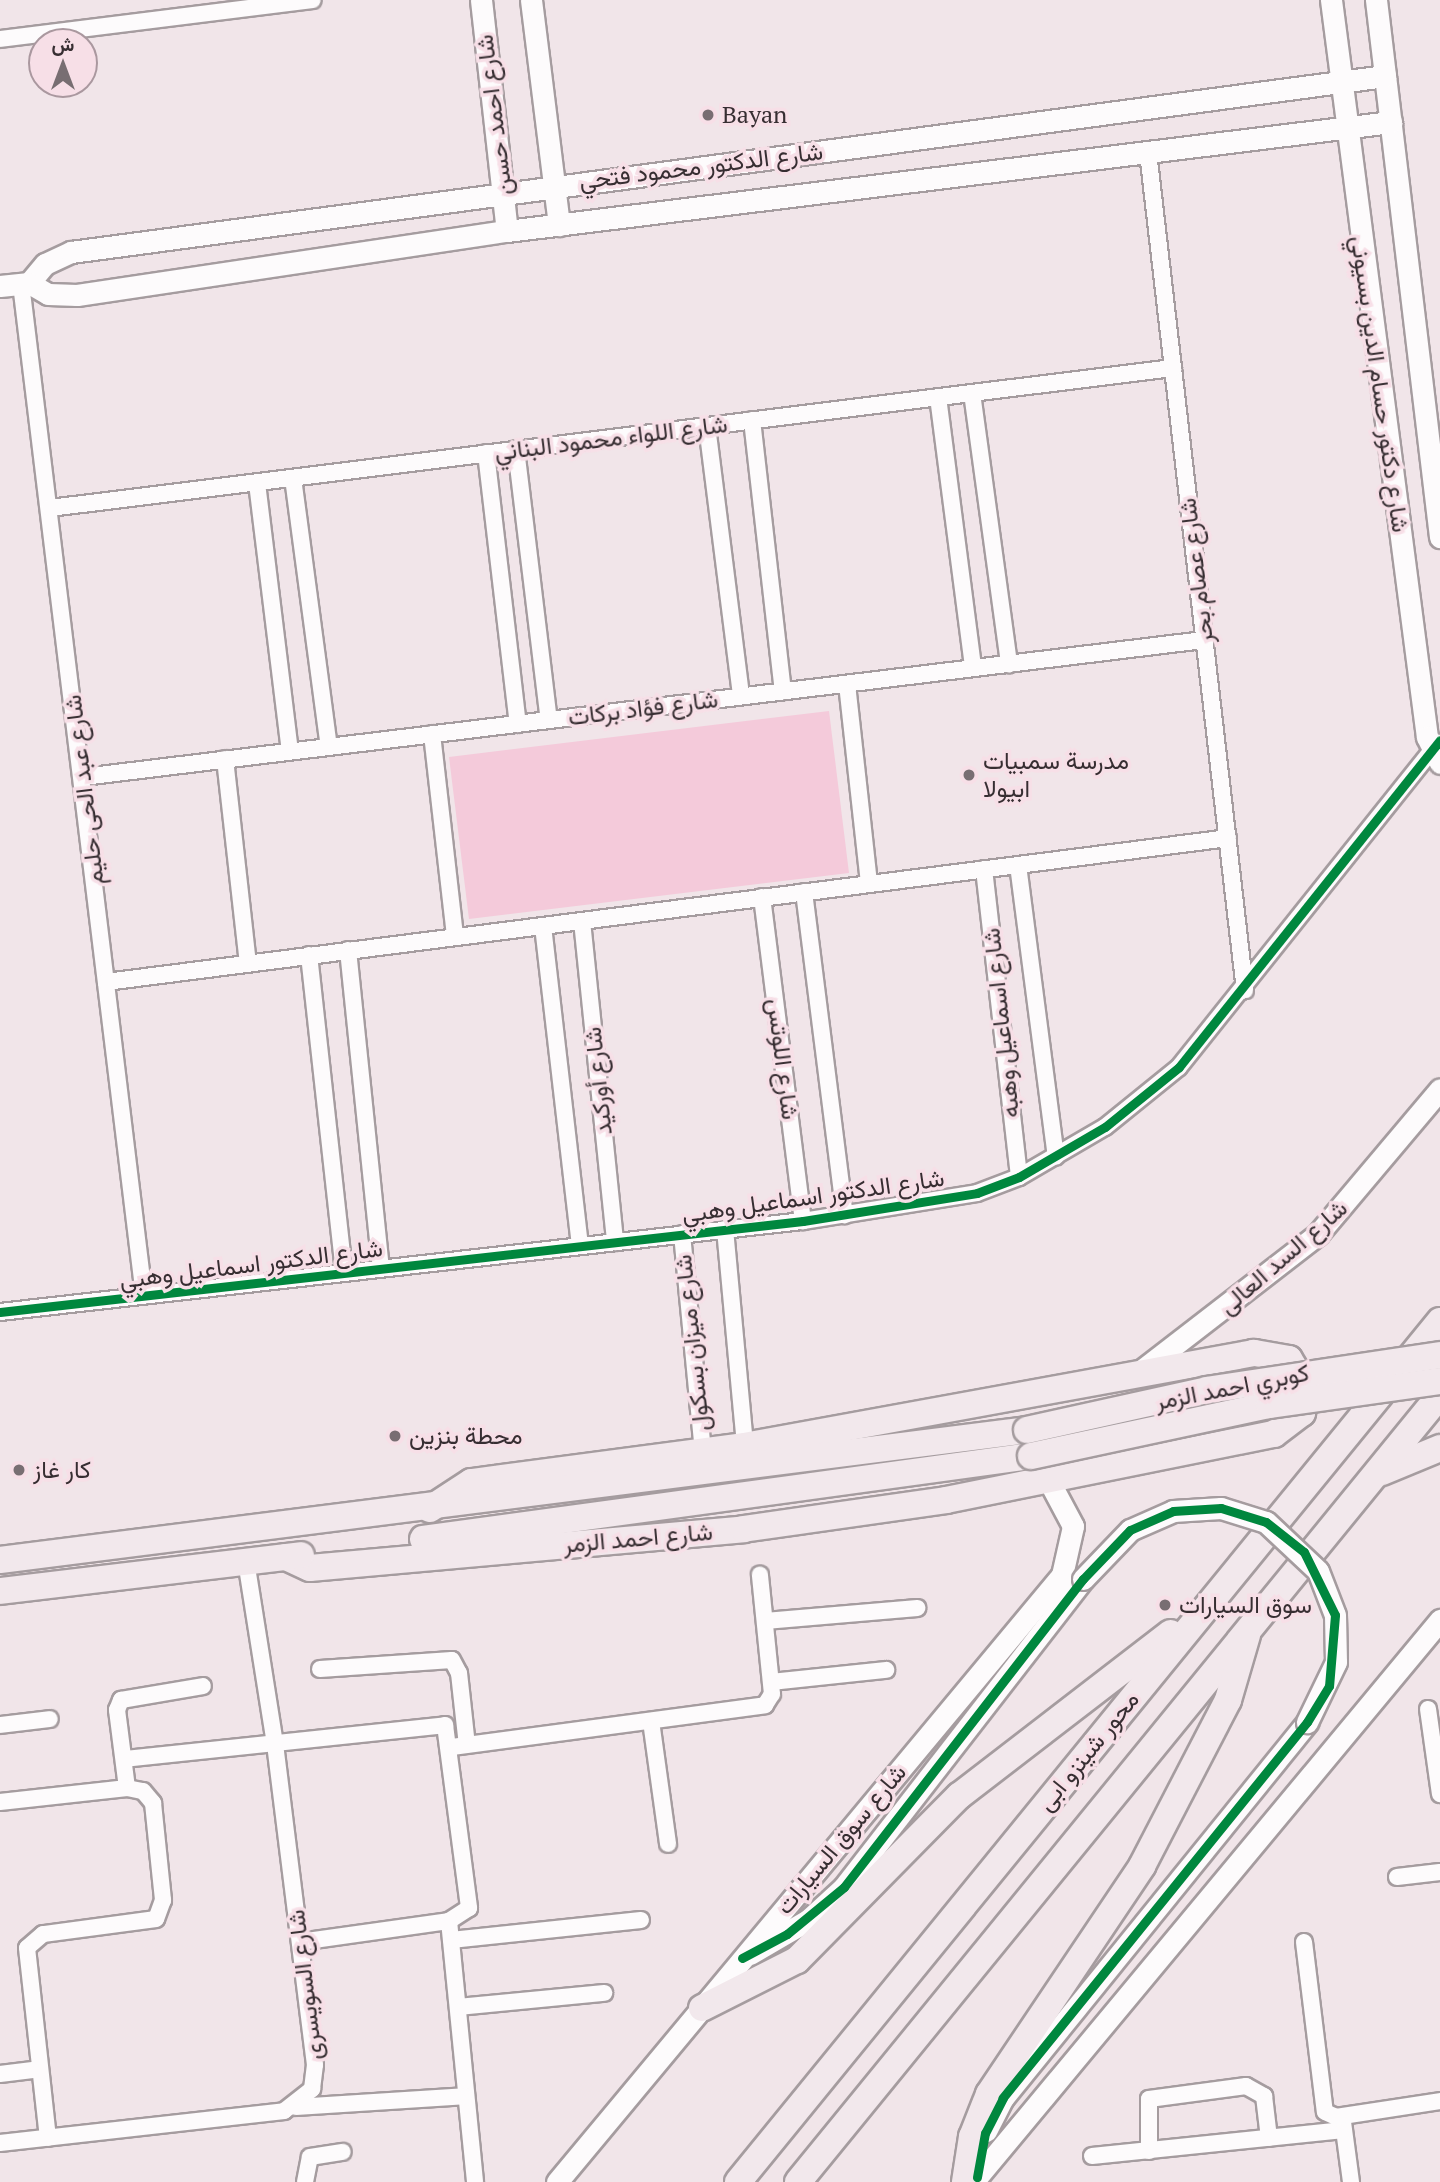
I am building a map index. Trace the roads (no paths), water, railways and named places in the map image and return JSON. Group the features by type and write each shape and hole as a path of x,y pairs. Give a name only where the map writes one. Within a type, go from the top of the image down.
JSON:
{"main road":[{"name":"محور شينزو ابى","path":"738,2182 1440,1321"},
{"name":"شارع احمد الزمر","path":"0,1591 286,1557 310,1567 743,1529 1050,1483 1274,1434 1302,1413 1307,1389 1289,1359 1254,1353 1136,1375"},
{"name":"كوبري احمد الزمر","path":"1029,1443 1207,1390 1440,1355"},
{"path":"429,1509 447,1491 471,1482 745,1446 1136,1375"},
{"name":"كوبري احمد الزمر","path":"1029,1443 1440,1381"},
{"name":"محور شينزو ابى","path":"799,2182 1440,1395"},
{"path":"0,1560 429,1509 1029,1443"},
{"path":"286,1557 1029,1443"},
{"path":"1377,1474 1440,1448"},
{"path":"702,2008 797,1961 959,1796 1206,1606"},
{"path":"972,2181 972,2137 989,2094 1142,1866 1228,1700 1248,1630"}],"street":[{"path":"0,39 259,3 313,0"},
{"name":"شارع احمد حسن","path":"481,0 507,231"},
{"name":"شارع احمد حسن","path":"531,0 559,225"},
{"name":"شارع دكتور حسام الدين بسيوني","path":"1331,0 1346,127 1437,751"},
{"name":"شارع دكتور حسام الدين بسيوني","path":"1376,0 1440,537"},
{"name":"شارع الدكتور محمود فتحي","path":"25,284 45,264 71,252 503,191 1385,76"},
{"name":"شارع الدكتور محمود فتحي","path":"0,286 25,284 48,295 77,295 507,231 1391,122"},
{"name":"شارع عصام بحر","path":"1148,152 1245,990"},
{"name":"شارع عبد الحى حليم","path":"25,284 144,1296"},
{"name":"شارع اللواء محمود البناني","path":"50,508 1172,368"},
{"path":"972,393 1009,664"},
{"path":"938,397 973,668"},
{"path":"752,420 783,691"},
{"path":"707,426 741,696"},
{"path":"516,449 549,720"},
{"path":"486,453 518,724"},
{"path":"293,478 329,747"},
{"path":"257,483 290,751"},
{"name":"شارع فؤاد بركات","path":"83,777 1204,640"},
{"path":"847,684 869,884"},
{"path":"432,734 455,937"},
{"name":"شارع الدكتور اسماعيل وهبي","path":"0,1311 803,1221 977,1193 1019,1177 1056,1157 1143,1098 1245,990 1437,751"},
{"path":"225,760 248,963"},
{"path":"106,982 1228,838"},
{"name":"شارع اسماعيل وهبه","path":"1018,865 1056,1157"},
{"name":"شارع اسماعيل وهبه","path":"984,869 1019,1177"},
{"name":"شارع اللوتس","path":"804,892 845,1215"},
{"name":"شارع اللوتس","path":"762,897 803,1221"},
{"name":"شارع أوركيد","path":"582,921 615,1242"},
{"name":"شارع أوركيد","path":"543,926 580,1246"},
{"path":"348,950 381,1268"},
{"path":"309,956 344,1272"},
{"name":"شارع السد العالى","path":"1136,1375 1318,1234 1440,1089"},
{"name":"شارع ميزان بسكول","path":"725,1228 745,1446"},
{"name":"شارع ميزان بسكول","path":"682,1234 703,1452"},
{"name":"شارع سوق السيارات","path":"557,2182 1062,1575 1073,1526 1050,1483"},
{"path":"742,1958 787,1934 844,1887 1083,1579 1130,1530 1173,1511 1221,1508 1276,1529 1318,1571 1335,1615 1336,1662 1307,1722 1003,2098 985,2133 972,2181"},
{"name":"شارع السويسرى","path":"246,1561 275,1744 316,2077 296,2107"},
{"path":"460,1746 765,1705 771,1682 760,1575"},
{"path":"765,1620 917,1608"},
{"path":"972,2181 1440,1620"},
{"path":"300,1942 449,1922 464,1914 470,1900 460,1746 459,1673 452,1660 320,1669"},
{"path":"771,1682 886,1670"},
{"path":"127,1788 117,1710 125,1696 203,1686"},
{"path":"1428,1709 1440,1794"},
{"path":"0,1725 50,1719"},
{"path":"650,1721 668,1844"},
{"path":"124,1759 275,1744 435,1722 448,1728 460,1746"},
{"path":"0,1802 127,1788 142,1791 153,1803 162,1907 150,1922 43,1934 30,1941 39,2069 48,2138"},
{"path":"1397,1877 1440,1872"},
{"path":"451,1940 641,1920"},
{"path":"449,1922 464,2096 475,2182"},
{"path":"1304,1942 1321,2107 1344,2124 1351,2182"},
{"path":"458,2007 604,1993"},
{"path":"0,2074 39,2069"},
{"path":"1149,2151 1149,2099 1247,2087 1264,2096 1269,2138"},
{"path":"0,2143 296,2107 464,2096"},
{"path":"1092,2157 1269,2138 1344,2124 1440,2101"},
{"path":"305,2182 310,2157 343,2152"}],"place":[{"name":"Bayan","path":"708,115"},
{"name":"مدرسة سمبيات ابيولا","path":"969,775"},
{"name":"محطة بنزين","path":"395,1436"},
{"name":"كار غاز","path":"19,1470"},
{"name":"سوق السيارات","path":"1165,1605"}]}
